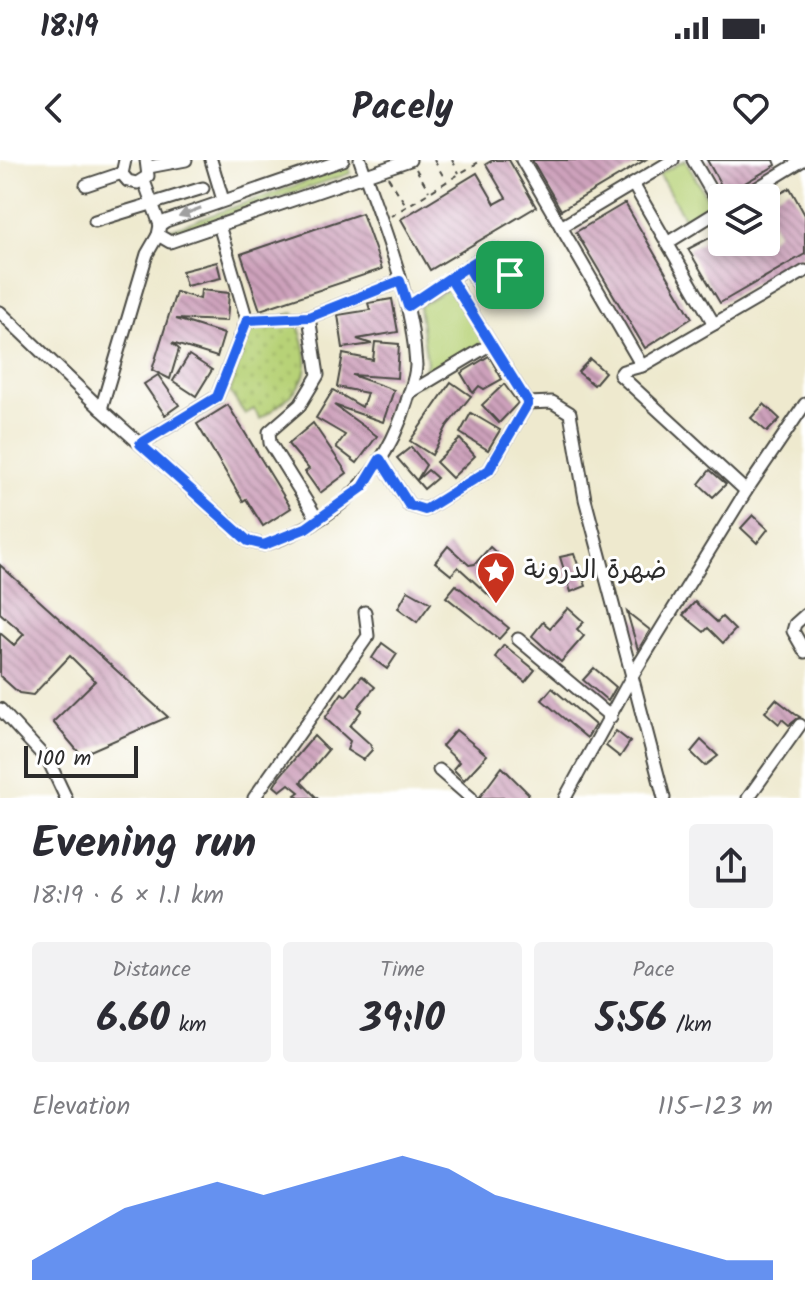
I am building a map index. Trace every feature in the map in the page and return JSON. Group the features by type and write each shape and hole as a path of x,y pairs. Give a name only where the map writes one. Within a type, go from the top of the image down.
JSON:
{"street":[{"path":"122,173 125,160"},
{"path":"186,160 148,163 144,181 159,230 170,242 365,175 412,163"},
{"path":"211,160 223,200"},
{"path":"101,409 147,254 159,230 223,200 343,160"},
{"path":"0,312 101,409 248,541 264,545 318,520 363,487 399,426 416,370 408,306 360,160"},
{"path":"522,160 642,366"},
{"path":"561,227 673,160"},
{"path":"693,160 708,186"},
{"path":"764,184 803,160"},
{"path":"122,173 133,183 144,181"},
{"path":"86,185 122,173"},
{"path":"633,184 714,324"},
{"path":"95,221 203,188"},
{"path":"667,243 708,218"},
{"path":"140,444 217,397 247,320 219,225"},
{"path":"408,306 468,266"},
{"path":"746,491 620,375 623,371 642,366 805,271"},
{"path":"450,278 528,403"},
{"path":"247,320 309,317 400,281"},
{"path":"309,317 318,375 300,405 268,436 318,520"},
{"path":"409,393 491,344"},
{"path":"528,403 552,402 570,413 585,499 664,798"},
{"path":"380,459 409,505 425,510 489,470 528,403"},
{"path":"565,798 632,676 746,491 805,404"},
{"path":"258,796 368,636 365,612"},
{"path":"805,615 795,624 793,631 805,652"},
{"path":"518,639 611,717"},
{"path":"0,709 49,762 66,798"},
{"path":"748,798 800,725"},
{"path":"439,770 471,798"}],"path":[{"path":"434,160 446,182"},
{"path":"452,160 459,174"},
{"path":"381,222 479,161"},
{"path":"412,163 430,192"},
{"path":"388,176 407,206"}],"green space":[{"path":"685,160 708,199 708,211 687,223 659,174"},
{"path":"348,167 351,173 171,234 166,231"},
{"path":"455,285 487,339 421,384 427,363 419,306"},
{"path":"294,313 305,349 304,375 290,396 260,419 254,409 245,414 230,392 251,324"}],"building":[{"path":"493,160 509,160 536,207 430,270 401,219 477,173 495,204 506,198 486,164"},
{"path":"532,160 645,160 561,210"},
{"path":"707,160 774,160 776,165 743,184 720,184"},
{"path":"790,188 805,215 805,254 720,303 688,249 708,239 708,256 780,256 780,193"},
{"path":"625,203 692,318 645,348 576,232"},
{"path":"362,213 382,269 260,310 241,254"},
{"path":"217,262 221,278 186,286 182,271"},
{"path":"201,290 229,293 227,321 176,319 224,334 217,357 172,343 179,349 170,379 152,370 176,292 200,299"},
{"path":"392,299 398,332 357,339 372,344 343,348 338,315 370,310 368,303"},
{"path":"375,342 399,344 397,378 352,375 394,390 383,422 334,405 377,436 357,463 336,447 345,435 316,418 333,390 362,407 367,393 337,387 343,354 373,360"},
{"path":"189,355 212,370 196,396 173,381"},
{"path":"489,356 502,379 484,389 479,386 473,393 461,373"},
{"path":"590,359 605,372 594,385 578,372"},
{"path":"158,375 179,405 165,415 144,384"},
{"path":"451,382 471,396 447,426 432,455 410,441"},
{"path":"504,384 518,403 499,423 482,405"},
{"path":"764,404 780,419 767,432 751,418"},
{"path":"228,405 291,508 263,526 246,499 243,501 197,424"},
{"path":"471,413 500,430 488,450 460,433"},
{"path":"313,423 347,473 320,493 305,472 309,469 288,444"},
{"path":"460,439 475,456 452,478 436,462"},
{"path":"411,447 426,465 417,480 428,470 437,478 424,489 397,458"},
{"path":"710,470 726,484 713,497 699,484"},
{"path":"753,515 768,529 757,543 741,528"},
{"path":"448,546 469,565 475,564 490,547 501,557 487,574 502,588 493,599 458,567 451,575 435,562"},
{"path":"574,554 586,586 571,592 560,557"},
{"path":"0,565 168,717 81,755 53,722 95,681 70,656 33,695 19,693 0,676 0,633 14,645 24,634 0,613"},
{"path":"456,585 509,628 499,639 446,597"},
{"path":"408,590 431,603 417,622 398,608"},
{"path":"695,602 717,622 722,617 735,630 723,643 708,628 704,632 683,615"},
{"path":"568,608 584,622 577,629 584,636 561,662 532,636 543,622 550,628"},
{"path":"627,612 650,630 638,650"},
{"path":"382,643 397,654 387,669 372,658"},
{"path":"504,645 535,670 525,682 495,657"},
{"path":"594,668 616,687 608,701 583,680"},
{"path":"362,676 375,687 358,707 362,710 350,726 370,744 372,750 363,760 347,750 350,741 325,718 342,693 346,696"},
{"path":"552,688 595,725 587,738 542,700"},
{"path":"776,699 800,717 789,725 782,719 779,724 765,712"},
{"path":"456,730 487,755 464,780 453,769 459,762 442,746"},
{"path":"616,731 630,742 620,757 606,746"},
{"path":"314,736 328,750 301,782 317,798 299,798 295,795 299,792 289,784 280,791 274,786 280,776"},
{"path":"701,740 718,756 705,766 691,752"},
{"path":"502,767 529,794 526,798 479,798"}],"place":[{"name":"ضهرة الدرونة","path":"496,605"}],"route":[{"path":"510,275 482,291 468,266 450,278 528,403 489,470 425,510 414,510 409,505 380,459 363,487 306,528 275,542 257,545 248,541 140,444 217,397 247,320 309,317 400,281 408,306 450,278 468,266 495,249 510,275"}]}
